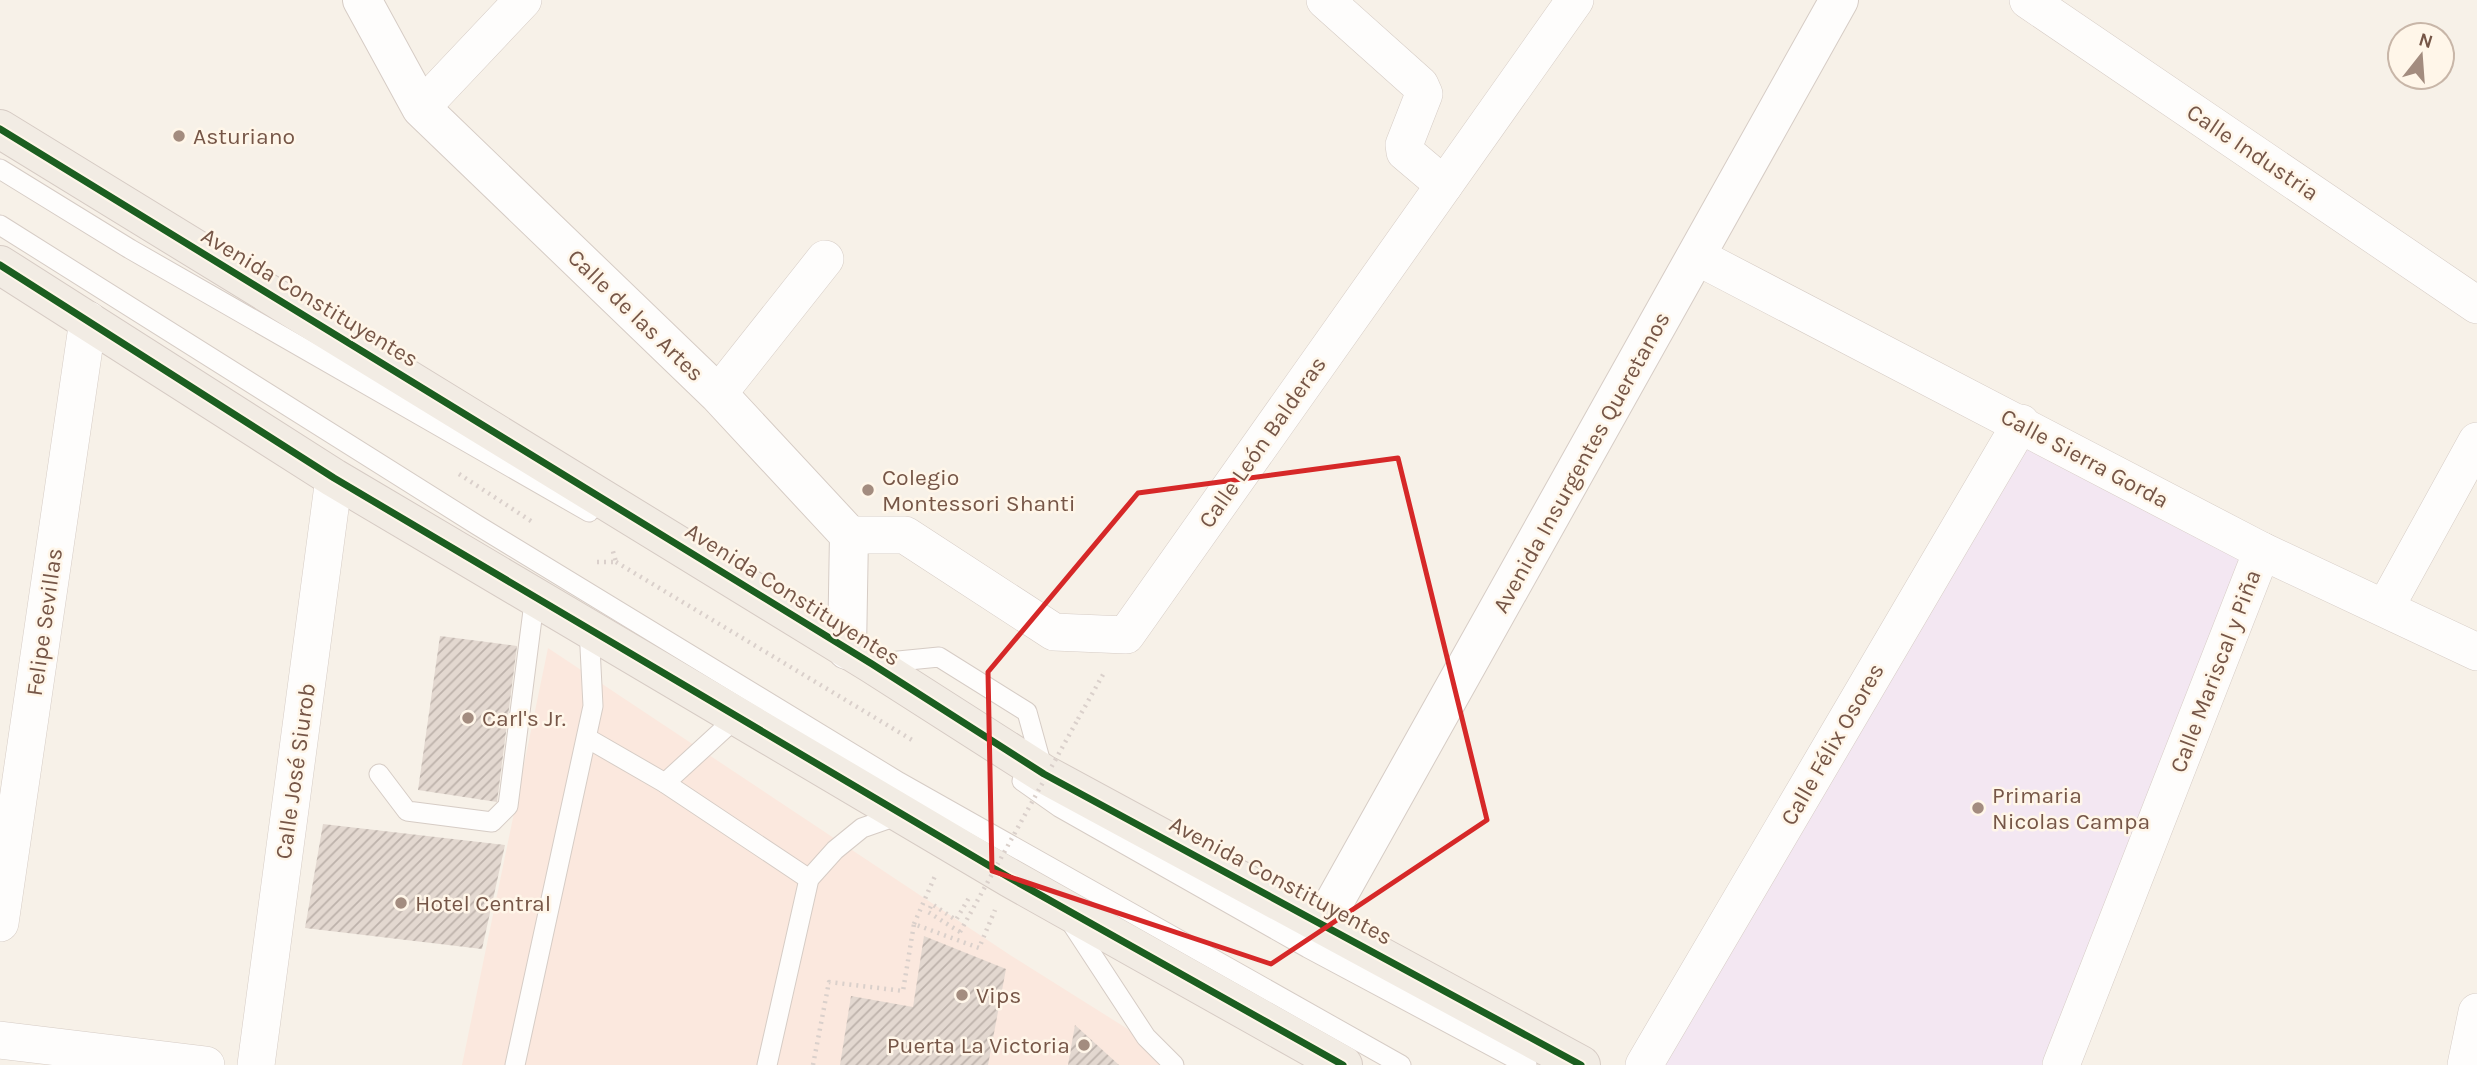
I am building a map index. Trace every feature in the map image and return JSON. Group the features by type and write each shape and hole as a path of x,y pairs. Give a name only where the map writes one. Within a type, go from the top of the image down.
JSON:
{"main road":[{"name":"Avenida Constituyentes","path":"0,130 860,657 1044,774 1315,936 1581,1065"},
{"path":"0,265 334,478 1010,878 1343,1065"}],"street":[{"name":"Calle de las Artes","path":"362,0 421,108 718,394 849,535"},
{"path":"421,108 523,0"},
{"path":"1325,0 1420,85 1424,94 1404,145 1405,152 1444,185"},
{"name":"Calle León Balderas","path":"849,535 905,535 1054,632 1126,635 1575,0"},
{"name":"Avenida Insurgentes Queretanos","path":"1315,936 1839,0"},
{"name":"Calle Industria","path":"2028,0 2477,305"},
{"name":"Calle Sierra Gorda","path":"1696,256 2021,423 2262,551 2477,652"},
{"path":"718,394 825,259"},
{"name":"Felipe Sevillas","path":"0,923 88,320"},
{"name":"Calle Félix Osores","path":"1644,1065 2021,423"},
{"path":"2385,608 2477,440"},
{"name":"Calle José Siurob","path":"256,1065 334,478"},
{"path":"849,535 860,657"},
{"name":"Calle Mariscal y Piña","path":"2061,1065 2262,551"},
{"path":"2466,1065 2477,1012"},
{"path":"0,1040 206,1065"}],"lane":[{"path":"0,169 130,249 866,673 1059,807 1315,936 1527,1065"},
{"path":"0,225 488,532 899,782 1401,1065"},
{"path":"379,774 407,811 492,822 508,806 535,595"},
{"path":"514,1065 593,706 589,628"},
{"path":"665,783 737,717"},
{"path":"587,738 665,783 809,878"},
{"path":"766,1065 809,878 835,850 862,828 903,814"},
{"path":"1060,905 1146,1037 1174,1065"}],"path":[{"path":"616,562 912,740"},
{"path":"956,920 932,904 928,912 960,932 1108,667"},
{"path":"813,1065 829,982 903,991 915,923 929,888 954,844"},
{"path":"915,923 979,948 1010,878"}],"highlighted area":[{"path":"1398,458 1487,820 1271,964 992,871 988,672 1138,493"}],"shaded area":[{"name":"Primaria Nicolas Campa","path":"2021,423 2262,551 2061,1065 1644,1065"},
{"path":"548,648 1010,955 1185,1065 462,1065"}],"building":[{"name":"Carl's Jr.","path":"440,636 517,646 497,802 418,790"},
{"name":"Hotel Central","path":"323,824 505,845 482,949 305,928"},
{"path":"924,936 1006,969 988,1065 840,1065 851,996 913,1007"},
{"name":"Puerta La Victoria","path":"1075,1025 1119,1065 1068,1065"}],"cycle path":[{"path":"0,129 872,664 1044,774 1581,1065"},
{"path":"0,265 334,478 1010,878 1343,1065"}],"place":[{"name":"Asturiano","path":"179,136"},
{"name":"Colegio Montessori Shanti","path":"868,490"},
{"name":"Carl's Jr.","path":"468,718"},
{"name":"Primaria Nicolas Campa","path":"1978,808"},
{"name":"Hotel Central","path":"401,903"},
{"name":"Vips","path":"962,995"},
{"name":"Puerta La Victoria","path":"1084,1045"}]}
